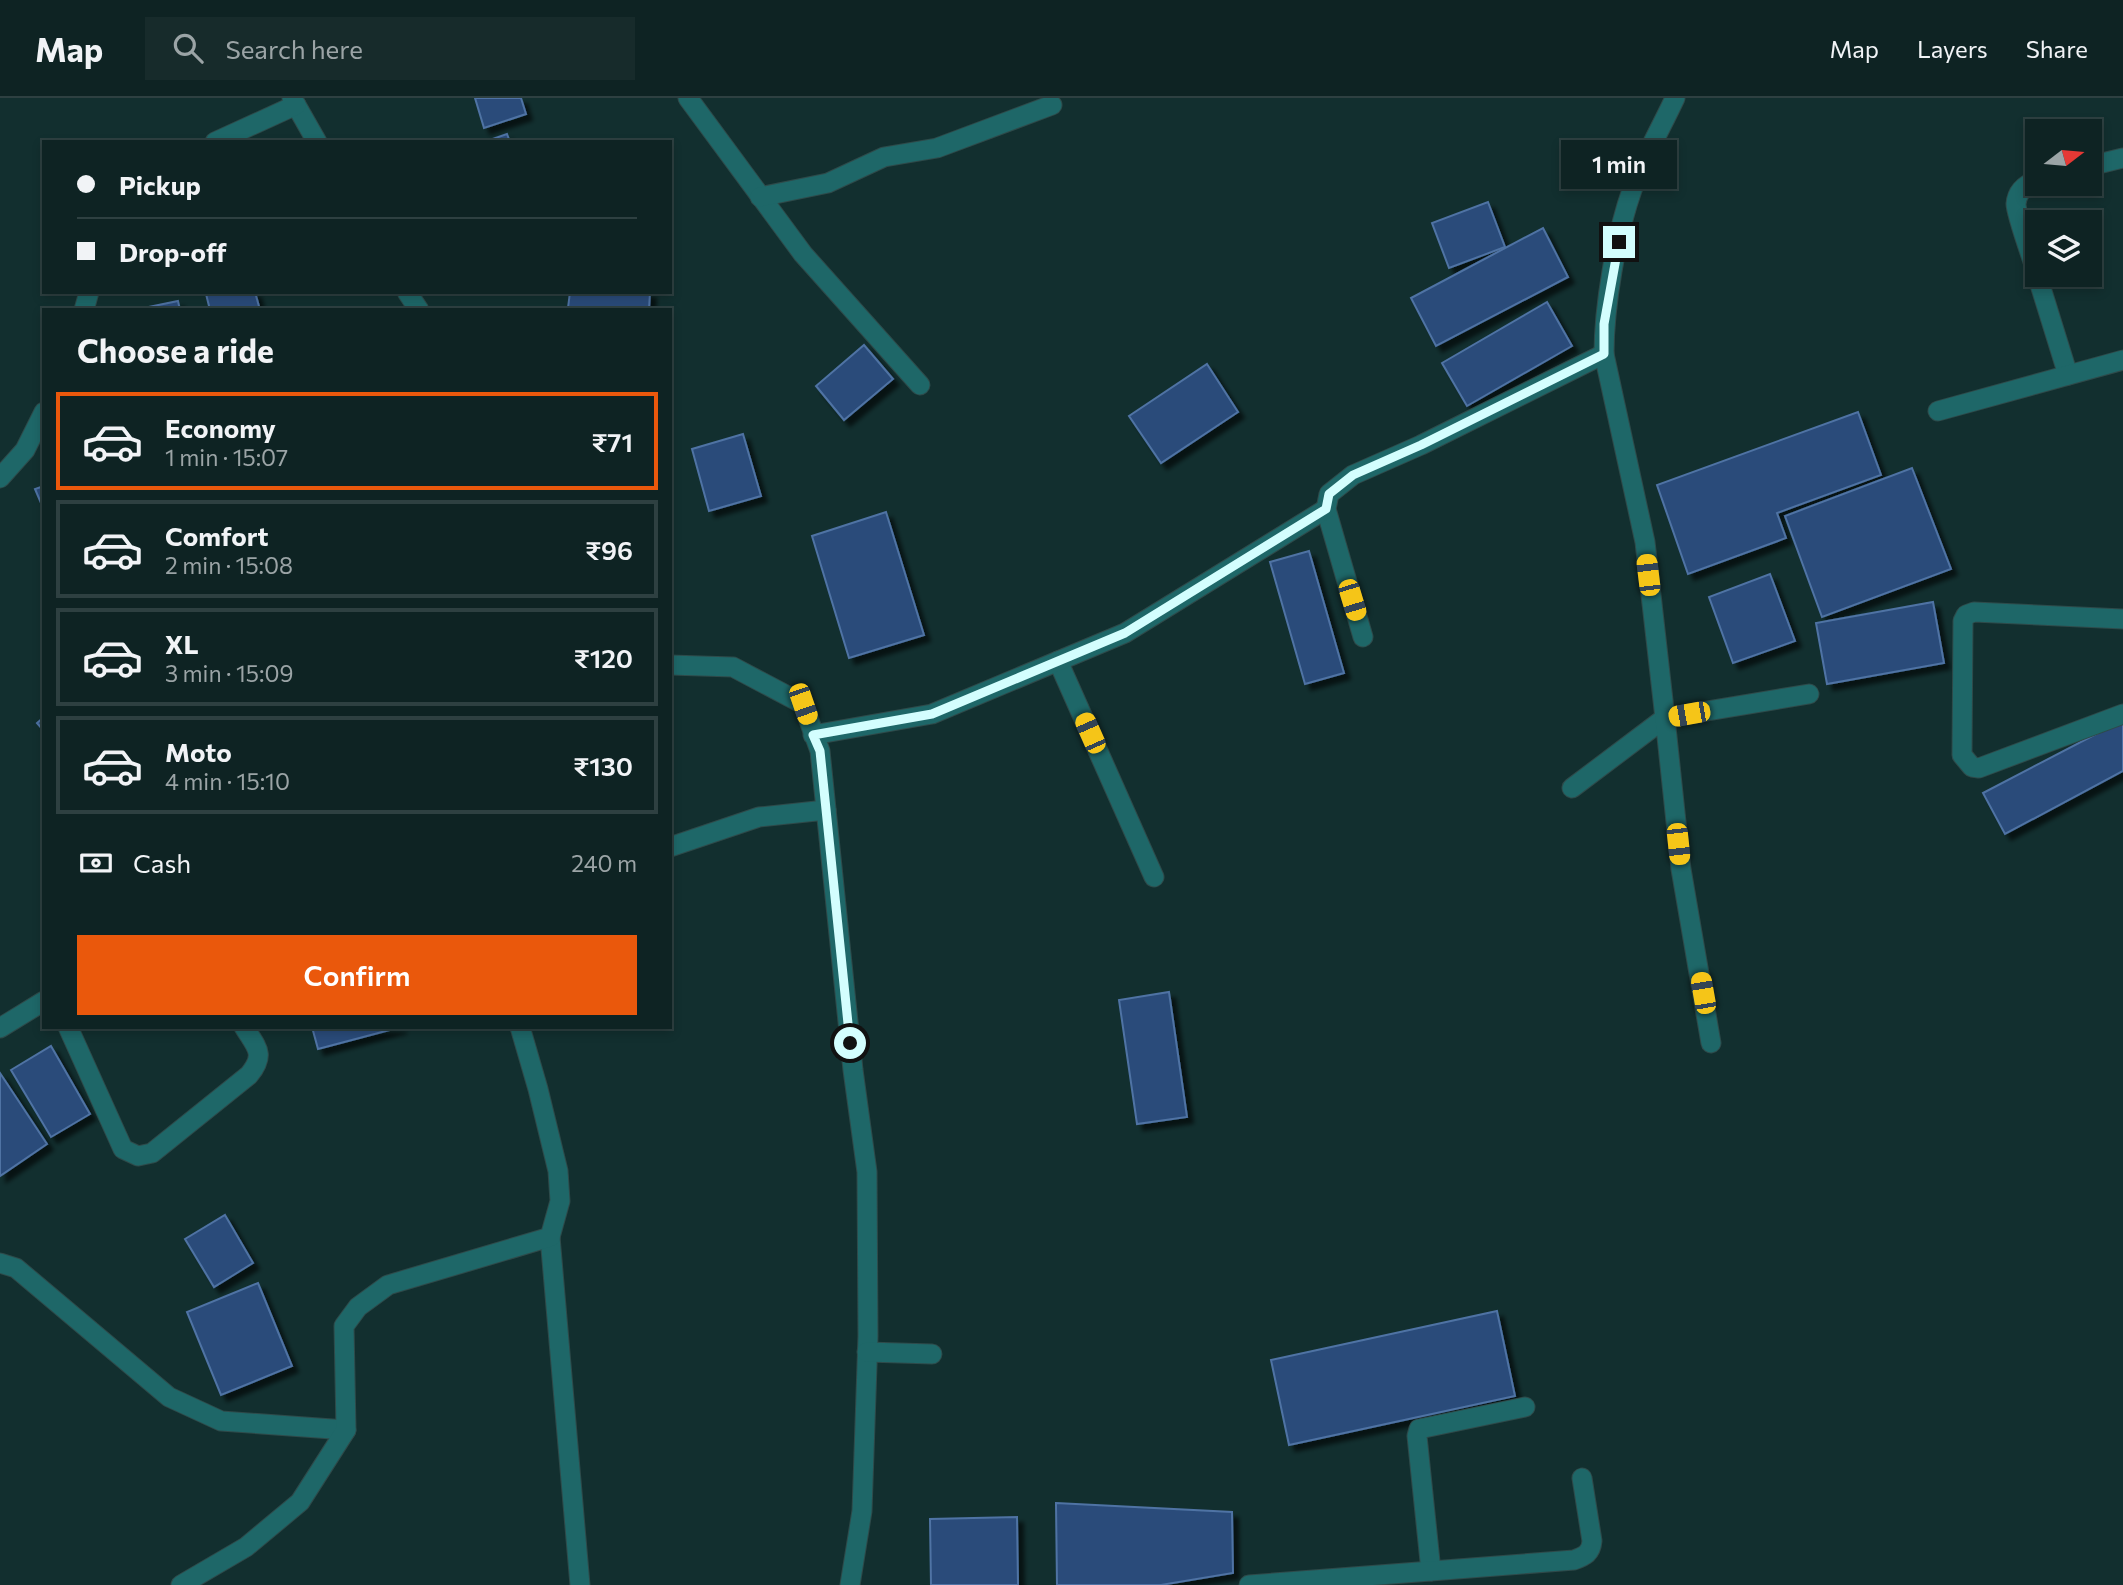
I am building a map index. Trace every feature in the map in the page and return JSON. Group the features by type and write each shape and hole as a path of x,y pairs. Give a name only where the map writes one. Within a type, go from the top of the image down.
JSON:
{"street":[{"path":"688,98 803,254 920,385"},
{"path":"1675,98 1632,191 1619,242 1604,324 1604,354 1645,542 1681,869 1711,1043"},
{"path":"219,140 294,101 316,140"},
{"path":"760,197 828,183 884,158 937,148 1052,105"},
{"path":"2102,163 2123,158"},
{"path":"2025,186 2019,194 2016,205 2025,235"},
{"path":"2041,287 2068,376"},
{"path":"1363,637 1326,509 1329,494 1353,475 1421,445 1604,354"},
{"path":"1938,411 2123,360"},
{"path":"0,478 25,450 42,416"},
{"path":"813,735 932,714 1125,633 1326,509"},
{"path":"2123,619 1974,612 1966,615 1963,621 1962,755 1972,767 1979,768 2123,714"},
{"path":"1058,661 1154,877"},
{"path":"672,665 733,667 803,704 820,751 853,1070 867,1172 867,1352 862,1511 850,1585"},
{"path":"1572,788 1665,718 1809,694"},
{"path":"672,846 759,817 826,810"},
{"path":"0,1028 42,1002"},
{"path":"69,1029 122,1149 138,1156 152,1153 249,1075 259,1063 259,1049 245,1029"},
{"path":"521,1029 558,1171 560,1201 550,1237 580,1585"},
{"path":"181,1585 246,1546 300,1502 346,1430 344,1326 358,1307 388,1285 550,1237"},
{"path":"0,1263 16,1268 169,1396 221,1421 346,1430"},
{"path":"867,1352 932,1354"},
{"path":"1431,1571 1419,1429 1525,1407"},
{"path":"1249,1585 1565,1561 1584,1557 1591,1549 1592,1541 1582,1478"}],"building":[{"path":"475,98 521,98 526,114 484,128"},
{"path":"507,134 509,140 490,140"},
{"path":"1488,202 1505,247 1449,268 1432,223"},
{"path":"1543,228 1568,277 1436,346 1411,298"},
{"path":"206,294 256,294 259,308 210,308"},
{"path":"570,294 650,294 649,308 568,308"},
{"path":"178,301 180,308 144,308"},
{"path":"1547,302 1572,346 1467,406 1442,363"},
{"path":"864,345 893,379 844,420 816,386"},
{"path":"1207,364 1238,412 1161,463 1129,416"},
{"path":"1858,412 1881,475 1777,513 1786,538 1688,574 1657,485"},
{"path":"743,434 761,496 709,511 692,449"},
{"path":"1912,468 1951,569 1822,617 1785,516"},
{"path":"42,487 42,505 35,489"},
{"path":"886,512 924,635 849,658 812,536"},
{"path":"1309,551 1344,673 1305,684 1270,562"},
{"path":"1770,574 1795,641 1733,663 1709,597"},
{"path":"1933,602 1944,663 1827,684 1816,623"},
{"path":"2123,720 2123,771 2005,834 1983,793"},
{"path":"1169,992 1187,1117 1137,1124 1119,1000"},
{"path":"313,1029 393,1029 318,1049"},
{"path":"51,1046 90,1114 51,1137 11,1070"},
{"path":"0,1073 47,1144 0,1176"},
{"path":"225,1215 253,1263 214,1287 185,1239"},
{"path":"258,1283 292,1366 221,1395 187,1312"},
{"path":"1497,1311 1515,1396 1289,1445 1271,1360"},
{"path":"1056,1503 1232,1512 1233,1573 1161,1585 1057,1585"},
{"path":"1017,1517 1018,1585 931,1585 930,1519"}],"route":[{"path":"850,1043 820,751 813,735 932,714 1125,633 1326,509 1329,494 1353,475 1421,445 1604,354 1604,324 1619,242"}]}
